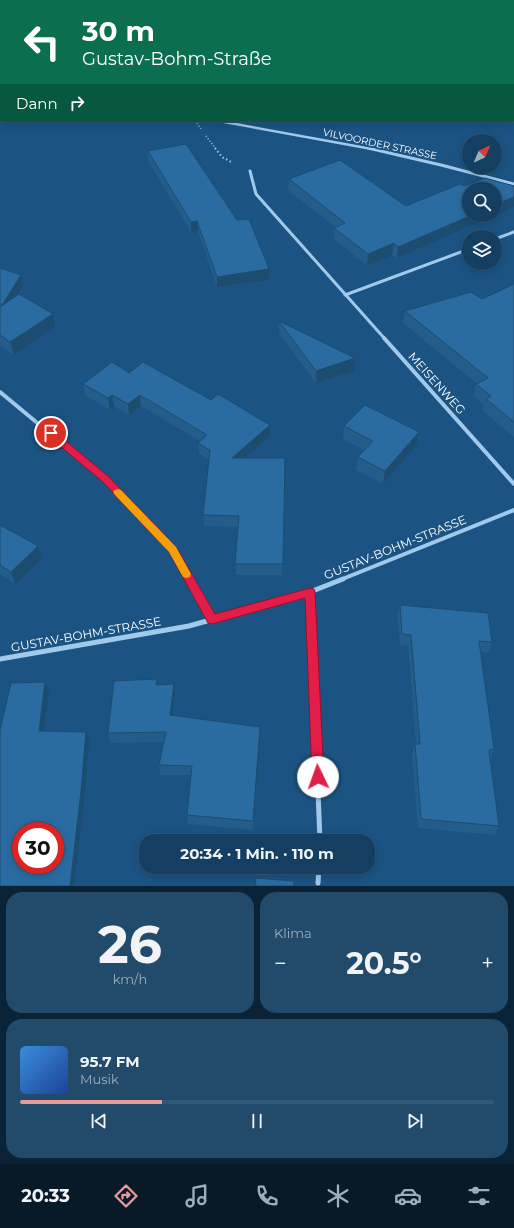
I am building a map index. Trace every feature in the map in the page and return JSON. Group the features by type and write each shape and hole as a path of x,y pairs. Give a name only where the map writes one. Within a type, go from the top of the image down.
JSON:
{"street":[{"name":"VILVOORDER STRASSE","path":"224,122 351,145 514,184"},
{"name":"MEISENWEG","path":"250,171 256,194 514,484"},
{"path":"502,236 514,232"},
{"path":"345,295 462,252"},
{"path":"0,392 106,480 173,550 212,619"},
{"name":"GUSTAV-BOHM-STRASSE","path":"0,659 189,626 310,592 514,510"},
{"path":"310,592 320,834"},
{"path":"318,883 319,874"}],"path":[{"path":"196,122 222,157 250,171"}],"building":[{"path":"186,144 237,220 249,219 269,269 217,277 197,221 191,222 148,151"},
{"path":"340,160 406,206 460,184 462,185 462,219 398,247 394,243 368,254 334,228 345,223 289,179"},
{"path":"485,178 500,182 475,182"},
{"path":"502,183 514,186 514,197 502,202"},
{"path":"0,268 21,275 2,305 0,304"},
{"path":"514,284 514,422 486,399 491,396 476,384 488,378 405,311 471,292 482,299"},
{"path":"19,294 53,314 10,342 0,335 0,307"},
{"path":"279,321 355,358 316,371"},
{"path":"112,362 129,373 143,362 211,400 218,394 270,425 232,458 285,458 283,564 235,564 239,516 203,515 210,450 198,443 207,435 140,395 128,404 112,395 108,398 83,384"},
{"path":"365,405 419,432 385,471 358,457 373,441 344,426"},
{"path":"0,525 38,546 11,572 0,565"},
{"path":"400,605 488,613 492,642 479,641 494,749 489,750 499,826 421,819 415,744 420,744 411,635 402,634"},
{"path":"157,679 156,685 174,684 170,715 260,727 253,821 187,815 192,766 159,765 166,732 108,733 114,681"},
{"path":"45,682 39,731 86,732 70,886 0,886 0,730 11,683"},
{"path":"255,878 294,881 294,886 256,886"}],"slow traffic":[{"path":"118,492 173,550 186,574"}],"route":[{"path":"51,433 106,480 173,550 212,619 310,592 318,777"}]}
